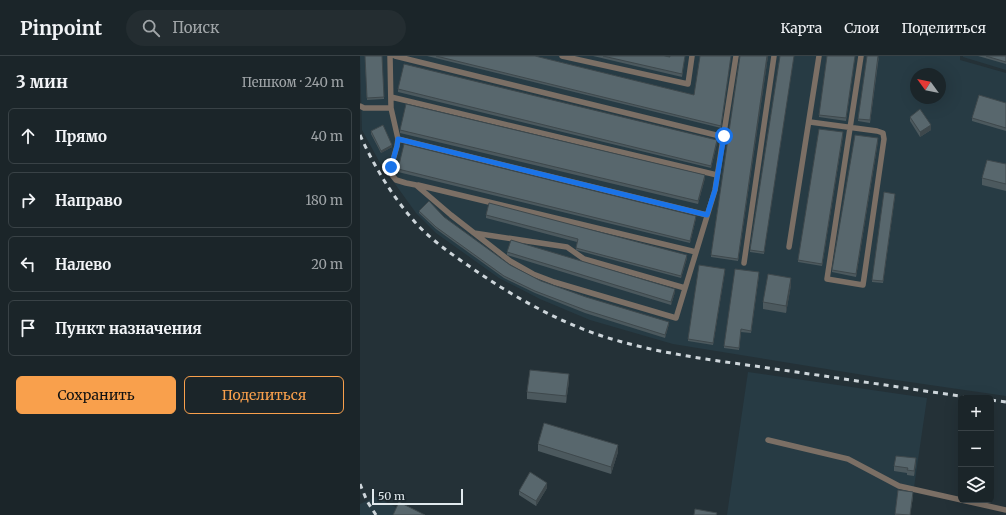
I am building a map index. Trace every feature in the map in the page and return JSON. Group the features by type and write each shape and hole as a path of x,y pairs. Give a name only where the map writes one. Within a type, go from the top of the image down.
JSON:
{"lane":[{"path":"390,56 391,108 398,139 391,167 392,175 400,182 416,184 696,252"},
{"path":"395,56 724,136"},
{"path":"562,56 688,84 692,56"},
{"path":"416,184 451,215 510,261 533,274 554,282 676,318 715,190 736,56"},
{"path":"744,263 774,56"},
{"path":"789,247 810,122 819,56"},
{"path":"810,122 850,127 877,131 882,133 884,140 863,285 827,279 850,127 861,56"},
{"path":"391,97 717,175"},
{"path":"360,106 364,108 391,108"},
{"path":"398,139 707,215"},
{"path":"474,233 567,247 584,259 685,288"},
{"path":"768,440 848,459 899,486 1006,510"}],"shaded area":[{"path":"360,56 960,56 960,60 1006,73 1006,396 882,378 673,344 590,320 540,299 499,278 436,233 416,213 380,163 362,130"},
{"path":"1006,56 1006,70 963,57"},
{"path":"748,372 927,398 910,515 727,515"},
{"path":"376,497 411,515 360,515 360,504"}],"building":[{"path":"365,56 382,56 384,97 367,98"},
{"path":"436,56 535,56 694,95 700,56 731,56 721,126"},
{"path":"603,56 670,57 685,56 682,74"},
{"path":"740,56 767,56 738,259 711,255"},
{"path":"780,56 794,56 764,252 750,250"},
{"path":"827,56 855,56 846,118 819,115"},
{"path":"867,56 878,56 870,120 858,119"},
{"path":"986,56 1006,56 1006,62"},
{"path":"404,64 717,140 711,166 398,89"},
{"path":"979,95 1006,103 1006,128 972,118"},
{"path":"406,104 705,175 698,201 400,130"},
{"path":"920,109 931,125 920,132 910,117"},
{"path":"383,125 392,145 381,151 371,131"},
{"path":"819,129 843,132 822,264 798,260"},
{"path":"855,135 878,138 856,274 832,270"},
{"path":"404,144 696,216 690,241 398,169"},
{"path":"987,160 1006,164 1006,184 982,178"},
{"path":"884,192 895,194 883,281 872,280"},
{"path":"429,201 444,217 510,265 541,281 586,297 669,322 665,335 585,310 535,291 504,276 436,227 419,211"},
{"path":"489,203 687,255 681,276 576,248 578,239 486,215"},
{"path":"511,240 675,289 671,302 507,252"},
{"path":"699,265 725,269 713,343 688,339"},
{"path":"735,269 759,272 751,331 741,329 739,348 724,346"},
{"path":"768,274 791,278 786,306 763,302"},
{"path":"530,370 569,374 566,396 527,392"},
{"path":"544,423 618,445 611,467 538,444"},
{"path":"896,456 916,458 914,471 907,470 908,468 894,466"},
{"path":"530,472 547,483 536,501 519,491"},
{"path":"898,490 913,492 910,515 895,514"},
{"path":"399,502 425,515 393,515"},
{"path":"695,509 717,513 716,515 694,515"}],"railway":[{"path":"360,135 377,169 391,191 414,221 438,244 482,275 514,295 531,305 584,330 624,343 669,353 958,396"},
{"path":"994,400 1006,402"},
{"path":"360,484 367,501 376,515"}],"route":[{"path":"391,167 398,139 707,215 715,190 724,136"}]}
